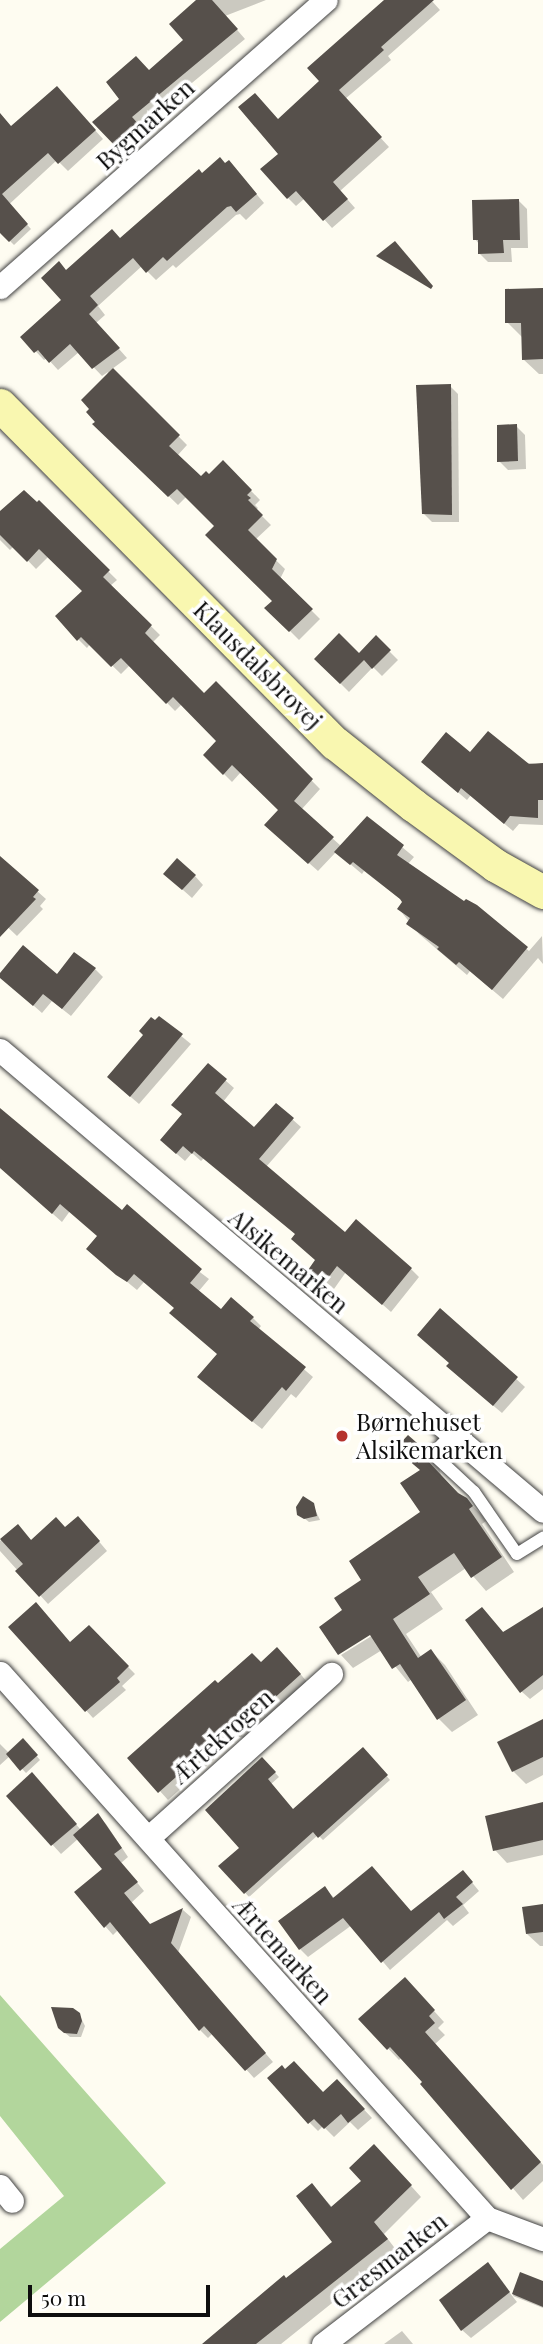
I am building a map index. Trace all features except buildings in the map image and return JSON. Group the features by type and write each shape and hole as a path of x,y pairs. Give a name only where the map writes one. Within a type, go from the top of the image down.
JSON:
{"street":[{"name":"Bygmarken","path":"0,288 325,0"},
{"name":"Klausdalsbrovej","path":"0,405 335,743 413,805 485,857 543,892"},
{"name":"Alsikemarken","path":"0,1050 543,1511"},
{"name":"Ærtemarken","path":"0,1673 487,2218 543,2239"},
{"name":"Ærtekrogen","path":"148,1838 331,1674"},
{"name":"Græsmarken","path":"323,2344 487,2218"}],"lane":[{"path":"452,1434 433,1454 474,1492 517,1554 543,1538"}],"green space":[{"path":"0,1995 166,2183 0,2322 0,2249 64,2196 0,2116"}],"place":[{"name":"Børnehuset Alsikemarken","path":"342,1436"}]}
